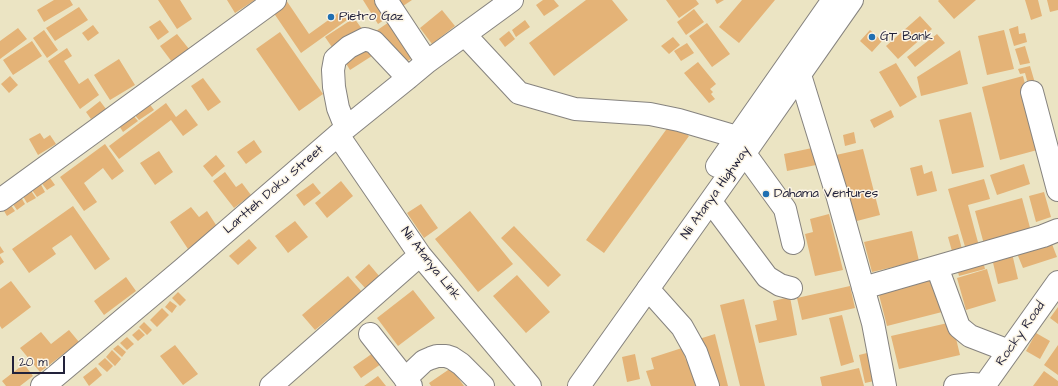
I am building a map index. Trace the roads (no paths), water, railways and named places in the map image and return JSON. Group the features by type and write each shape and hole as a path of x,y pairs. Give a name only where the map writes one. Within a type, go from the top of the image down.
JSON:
{"street":[{"path":"0,200 276,0"},
{"path":"386,0 427,62"},
{"name":"Lartteh Doku Street","path":"48,384 342,132 427,62 512,0"},
{"path":"564,386 741,146 833,0"},
{"name":"Nii Atanya Highway","path":"579,386 710,202 741,146 800,75 852,0"},
{"path":"464,34 518,93 575,109 650,114 679,120 741,146 785,210 793,243"},
{"name":"Nii Atanya Link","path":"408,78 374,42 365,38 349,47 335,59 333,70 334,87 342,132 420,255 530,386"},
{"path":"800,75 838,198 873,323 885,386"},
{"path":"1032,92 1058,190"},
{"path":"710,202 767,277 791,288"},
{"path":"863,288 1043,236 1058,230"},
{"path":"271,386 420,255"},
{"path":"937,266 959,327 970,336 1009,351"},
{"name":"Rocky Road","path":"984,386 1058,282"},
{"path":"648,289 682,327 696,352 708,386"},
{"path":"370,334 408,382 424,361 438,356 446,356 461,364 483,386"},
{"path":"955,386 972,384 984,386"}],"place":[{"name":"Pietro Gaz","path":"331,17"},
{"name":"GT Bank","path":"872,37"},
{"name":"Dahama Ventures","path":"766,194"}]}
